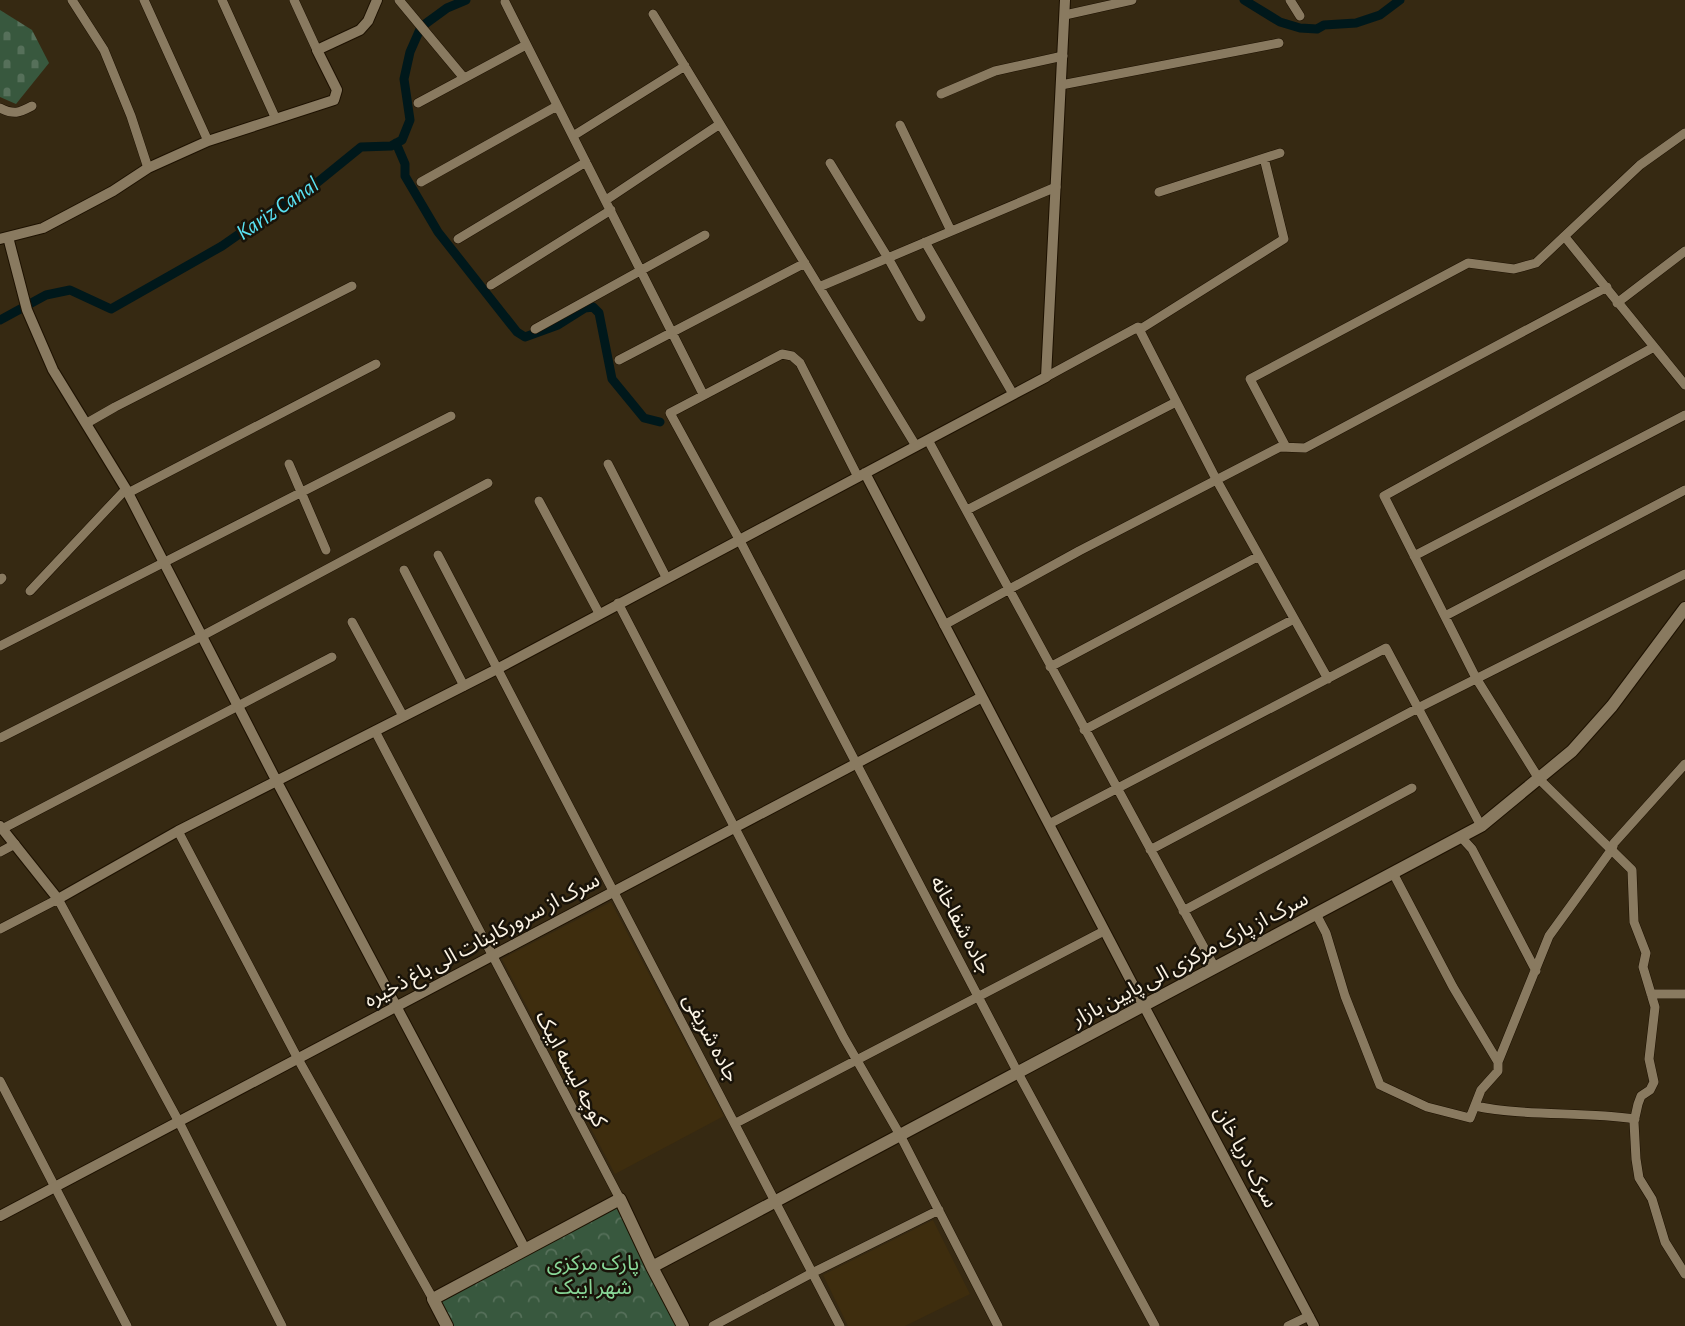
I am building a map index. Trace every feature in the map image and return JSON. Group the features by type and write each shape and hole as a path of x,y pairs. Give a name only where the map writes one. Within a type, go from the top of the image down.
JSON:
{"main road":[{"name":"سرک از پارک مرکزی الی پایین بازار","path":"652,1267 1480,827 1572,751 1612,706 1685,608"},
{"path":"447,1326 433,1298 620,1199 683,1326"}],"street":[{"path":"72,0 104,50 131,116 148,168"},
{"path":"144,0 208,141"},
{"path":"222,0 275,117"},
{"path":"294,0 337,90 334,100 208,141 148,168 113,191 43,228 4,238 26,305 53,370 127,491 276,780 525,1249"},
{"path":"317,50 360,30 368,21 377,0"},
{"path":"399,0 464,78"},
{"path":"1045,377 1065,0"},
{"path":"1065,15 1132,0"},
{"path":"1290,0 1300,16"},
{"path":"505,2 704,394 782,354 792,356 800,363 861,475"},
{"path":"653,14 916,446"},
{"path":"1061,85 1279,43"},
{"path":"418,103 526,45"},
{"path":"941,94 995,71 1063,56"},
{"path":"573,136 685,66"},
{"path":"0,108 18,114 32,106"},
{"path":"421,182 557,106"},
{"path":"491,285 609,205 720,124"},
{"path":"900,125 951,231"},
{"path":"1286,447 1250,379 1468,262 1514,269 1536,263 1640,165 1685,133"},
{"path":"1158,192 1280,153"},
{"path":"1139,330 1284,239 1264,158"},
{"path":"458,239 586,162"},
{"path":"830,163 921,317"},
{"path":"819,287 1056,187"},
{"path":"535,329 705,235"},
{"path":"1565,237 1685,385"},
{"path":"925,242 1013,394"},
{"path":"1617,303 1685,251"},
{"path":"619,360 805,263"},
{"path":"87,424 115,407 352,286"},
{"path":"944,625 1216,479 1280,447 1305,448 1607,287"},
{"path":"0,929 178,831 497,669 1138,327 1216,479 1328,678"},
{"path":"1654,347 1384,496 1476,678 1539,779 1633,870 1634,922 1646,953 1643,967 1655,1007 1649,1059 1654,1082 1650,1090 1641,1096 1634,1119 1639,1178 1652,1199 1665,1242 1685,1274"},
{"path":"30,591 127,491 376,363"},
{"path":"1675,373 1685,365"},
{"name":"جاده شفاخانه","path":"704,394 671,411 670,415 739,539 1018,1073 1155,1326"},
{"path":"967,510 1176,402"},
{"path":"1415,556 1685,415"},
{"path":"1,644 303,494 451,416"},
{"path":"928,440 1215,968"},
{"path":"289,464 326,550"},
{"path":"608,464 666,578"},
{"name":"سرک دریا خان","path":"861,475 944,625 1311,1321"},
{"path":"0,738 202,636 488,483"},
{"path":"1445,616 1685,491"},
{"path":"539,501 599,613"},
{"name":"جاده شریفی","path":"438,555 840,1326"},
{"path":"1050,667 1259,556"},
{"path":"404,570 464,686"},
{"path":"1150,850 1476,678 1685,574"},
{"path":"618,603 857,1059 900,1135 998,1326"},
{"path":"1084,730 1294,619"},
{"path":"352,622 403,716"},
{"path":"1049,824 1386,648 1480,827"},
{"path":"282,1326 179,1122 58,899 1,827 332,657"},
{"name":"سرک از سرورکاینات الی باغ ذخیره","path":"0,1216 982,697"},
{"name":"کوچه لیسه ایبک","path":"375,731 620,1199"},
{"path":"1316,914 1326,933 1345,996 1380,1085 1427,1107 1471,1118 1481,1090 1498,1071 1498,1062 1549,936 1614,843 1685,764"},
{"path":"1183,911 1412,788"},
{"path":"178,831 298,1059 433,1298"},
{"path":"1461,837 1472,849 1536,971"},
{"path":"0,852 15,844"},
{"path":"1393,873 1452,986 1498,1062"},
{"path":"736,1123 1104,931"},
{"path":"1651,994 1685,994"},
{"path":"0,1081 127,1326"},
{"path":"1475,1106 1507,1111 1583,1113 1634,1119"},
{"path":"713,1326 939,1210"},
{"path":"1288,1326 1311,1321"}],"shaded area":[{"path":"611,902 724,1116 615,1174 502,959"},
{"path":"933,1220 970,1294 905,1326 848,1326 823,1275"}],"green space":[{"path":"0,10 32,30 49,63 16,104 0,97"},
{"name":"پارک مرکزی شهر ایبک","path":"615,1205 678,1326 451,1326 436,1298"}],"waterway":[{"name":"Kariz Canal","path":"0,320 46,295 70,290 111,309 222,246 313,186 361,147 391,146 402,140 410,120 404,79 410,52 421,27 447,8 466,0"},
{"name":"Kariz Canal","path":"1244,0 1280,22 1300,28 1317,29 1324,25 1356,23 1380,15 1400,0"},
{"path":"396,143 405,164 405,176 438,232 517,332 525,337 558,325 585,308 593,307 599,313 612,379 644,418 660,422"}]}
